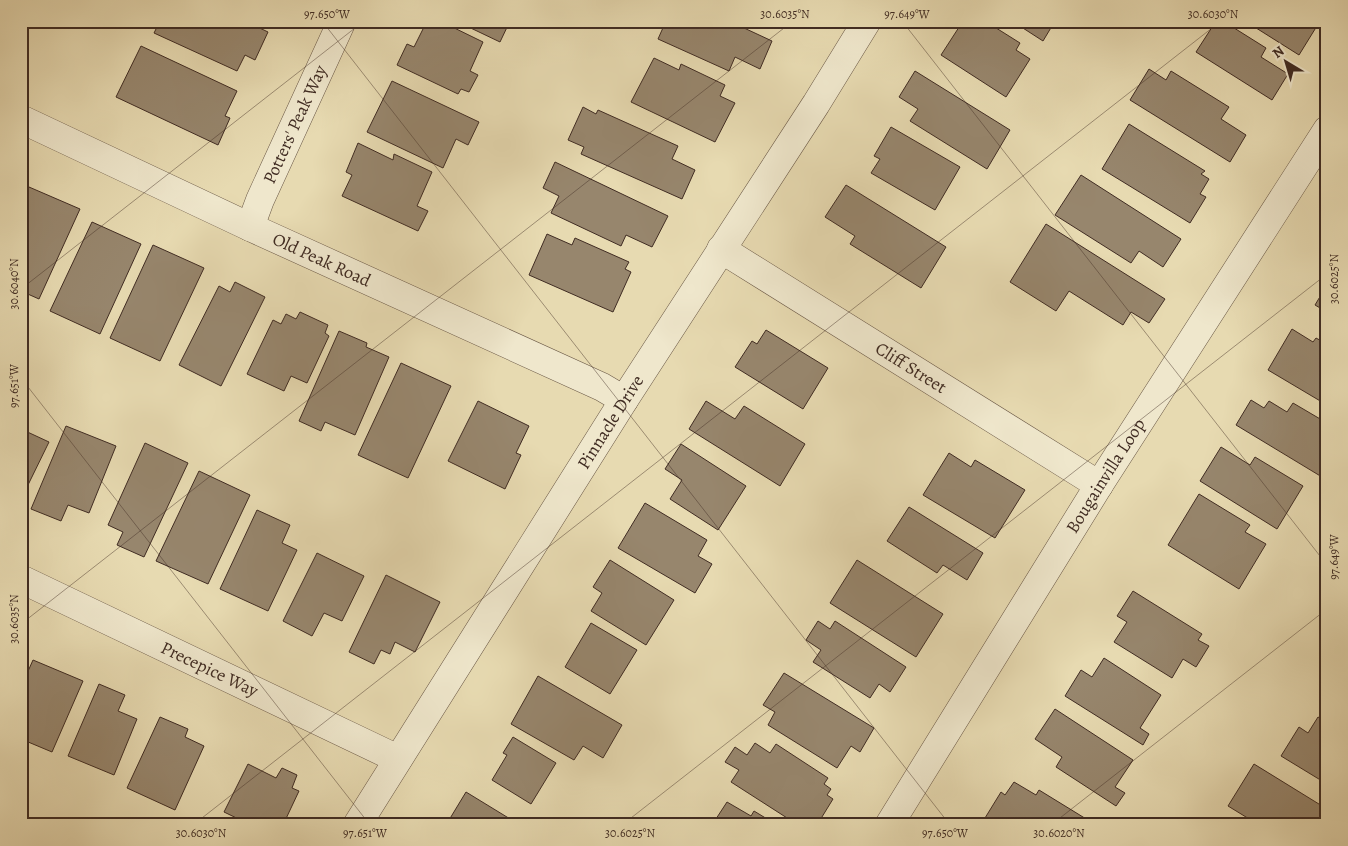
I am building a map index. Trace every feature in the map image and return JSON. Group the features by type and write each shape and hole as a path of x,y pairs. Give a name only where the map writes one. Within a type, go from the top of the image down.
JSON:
{"street":[{"name":"Potters' Peak Way","path":"250,227 260,200 342,21"},
{"name":"Pinnacle Drive","path":"357,825 624,400 816,104 867,21"},
{"name":"Old Peak Road","path":"21,119 250,227 602,387 624,400"},
{"name":"Bougainvilla Loop","path":"889,825 1099,485 1327,130"},
{"name":"Cliff Street","path":"721,249 1099,485"},
{"name":"Precepice Way","path":"21,579 398,759"}],"building":[{"path":"21,21 28,21 21,36"},
{"path":"160,21 245,21 268,32 255,60 245,55 237,71 154,33"},
{"path":"427,21 440,21 483,42 470,71 478,75 469,92 461,89 458,94 397,65 407,44 414,47"},
{"path":"456,21 510,21 500,42"},
{"path":"666,21 729,21 772,41 760,69 735,57 729,71 658,39"},
{"path":"963,21 985,21 1020,43 1016,50 1030,59 1006,97 941,55"},
{"path":"1012,21 1055,21 1043,41"},
{"path":"1216,21 1223,21 1266,48 1261,57 1288,74 1272,100 1196,52"},
{"path":"1245,21 1320,21 1299,55"},
{"path":"141,46 237,91 225,116 230,118 218,145 116,97"},
{"path":"654,58 679,70 681,64 725,85 720,96 735,103 715,142 631,102"},
{"path":"1149,69 1166,80 1171,71 1229,107 1221,119 1246,135 1230,162 1130,100"},
{"path":"915,71 1010,130 987,169 910,121 918,109 899,97"},
{"path":"392,81 479,122 468,145 456,139 443,168 367,132"},
{"path":"583,107 596,114 598,110 678,146 672,159 695,170 682,199 581,154 584,147 568,140"},
{"path":"1129,124 1205,171 1201,174 1209,179 1200,194 1206,197 1190,223 1102,169"},
{"path":"891,127 960,167 935,210 871,173 880,159 874,156"},
{"path":"358,143 393,160 394,154 432,172 417,206 428,211 418,231 342,196 352,175 346,172"},
{"path":"555,162 668,216 652,247 626,235 621,246 551,213 559,196 543,188"},
{"path":"1081,175 1181,239 1163,267 1139,251 1131,263 1055,215"},
{"path":"846,185 946,247 921,288 850,244 855,236 825,217"},
{"path":"29,187 80,209 39,299 21,291 21,204"},
{"path":"92,222 141,244 100,334 50,311"},
{"path":"1046,224 1165,299 1149,323 1131,312 1123,325 1069,291 1056,311 1010,282"},
{"path":"547,234 572,245 575,238 629,262 625,269 631,272 613,312 529,275"},
{"path":"153,245 204,268 160,361 110,338"},
{"path":"235,282 265,297 221,386 179,365 219,286 230,292"},
{"path":"1327,285 1327,312 1315,305"},
{"path":"300,312 328,325 325,333 329,336 307,383 291,376 284,391 247,374 273,320 281,324 286,314 296,319"},
{"path":"1292,329 1313,342 1316,338 1327,344 1327,405 1268,370"},
{"path":"766,330 828,368 803,409 735,367 752,341 757,344"},
{"path":"339,331 367,343 366,347 389,357 355,435 325,422 321,431 299,421"},
{"path":"401,363 451,386 408,478 358,455"},
{"path":"1251,400 1264,408 1269,401 1287,412 1293,403 1327,423 1327,446 1321,455 1327,458 1327,470 1322,477 1236,425"},
{"path":"478,401 529,426 516,453 521,455 505,489 448,461"},
{"path":"706,401 735,419 744,406 805,444 780,486 689,429"},
{"path":"66,426 116,446 89,513 68,505 61,521 31,509"},
{"path":"21,429 49,442 27,487 21,485"},
{"path":"145,443 188,463 144,557 117,545 123,532 108,525"},
{"path":"681,444 746,486 718,530 670,499 682,480 665,469"},
{"path":"1221,447 1250,465 1255,457 1303,486 1277,529 1200,481"},
{"path":"949,453 971,467 975,460 1025,490 995,538 923,495"},
{"path":"199,471 250,495 208,584 156,561"},
{"path":"1199,494 1250,525 1245,532 1266,544 1239,589 1168,545"},
{"path":"645,503 707,540 698,556 712,564 695,593 618,548"},
{"path":"909,507 983,553 967,580 943,565 937,573 887,541"},
{"path":"257,510 290,525 282,543 297,550 268,611 220,589"},
{"path":"317,553 364,576 342,621 324,613 312,636 283,621"},
{"path":"610,560 674,600 646,645 591,611 602,593 593,587"},
{"path":"857,560 943,614 916,657 830,603"},
{"path":"386,575 440,602 415,652 395,642 390,654 381,650 374,664 349,652"},
{"path":"1133,591 1202,634 1198,640 1209,646 1196,667 1183,659 1172,678 1114,642 1127,622 1117,616"},
{"path":"818,621 830,629 835,621 906,667 890,692 879,684 870,698 813,662 821,650 806,640"},
{"path":"591,623 637,650 610,694 565,667"},
{"path":"1104,658 1161,695 1140,728 1149,734 1143,745 1065,696 1081,670 1092,677"},
{"path":"33,660 83,681 52,752 21,739 21,687"},
{"path":"784,673 874,728 860,752 851,746 837,768 768,725 775,712 763,705"},
{"path":"538,676 622,725 603,758 583,746 574,760 511,724"},
{"path":"99,684 125,695 118,711 137,719 114,775 68,756"},
{"path":"1055,709 1133,760 1115,787 1125,793 1116,806 1056,767 1062,757 1035,739"},
{"path":"160,717 188,729 185,737 204,746 175,810 127,788"},
{"path":"1318,717 1327,722 1327,784 1281,756 1299,727 1308,733"},
{"path":"513,737 556,763 531,804 492,780 507,755 503,753"},
{"path":"755,743 770,753 776,744 828,778 824,784 831,789 827,795 833,799 817,825 798,825 731,782 739,770 725,762 735,747 747,755"},
{"path":"248,764 276,778 282,768 297,775 292,788 299,791 283,825 251,825 224,812"},
{"path":"1254,764 1327,809 1325,816 1327,817 1327,825 1259,825 1228,806"},
{"path":"1014,782 1036,795 1039,790 1096,825 996,825 985,818 1001,792 1005,795"},
{"path":"466,792 520,825 446,825"},
{"path":"727,802 751,816 754,811 777,825 712,825"}]}
